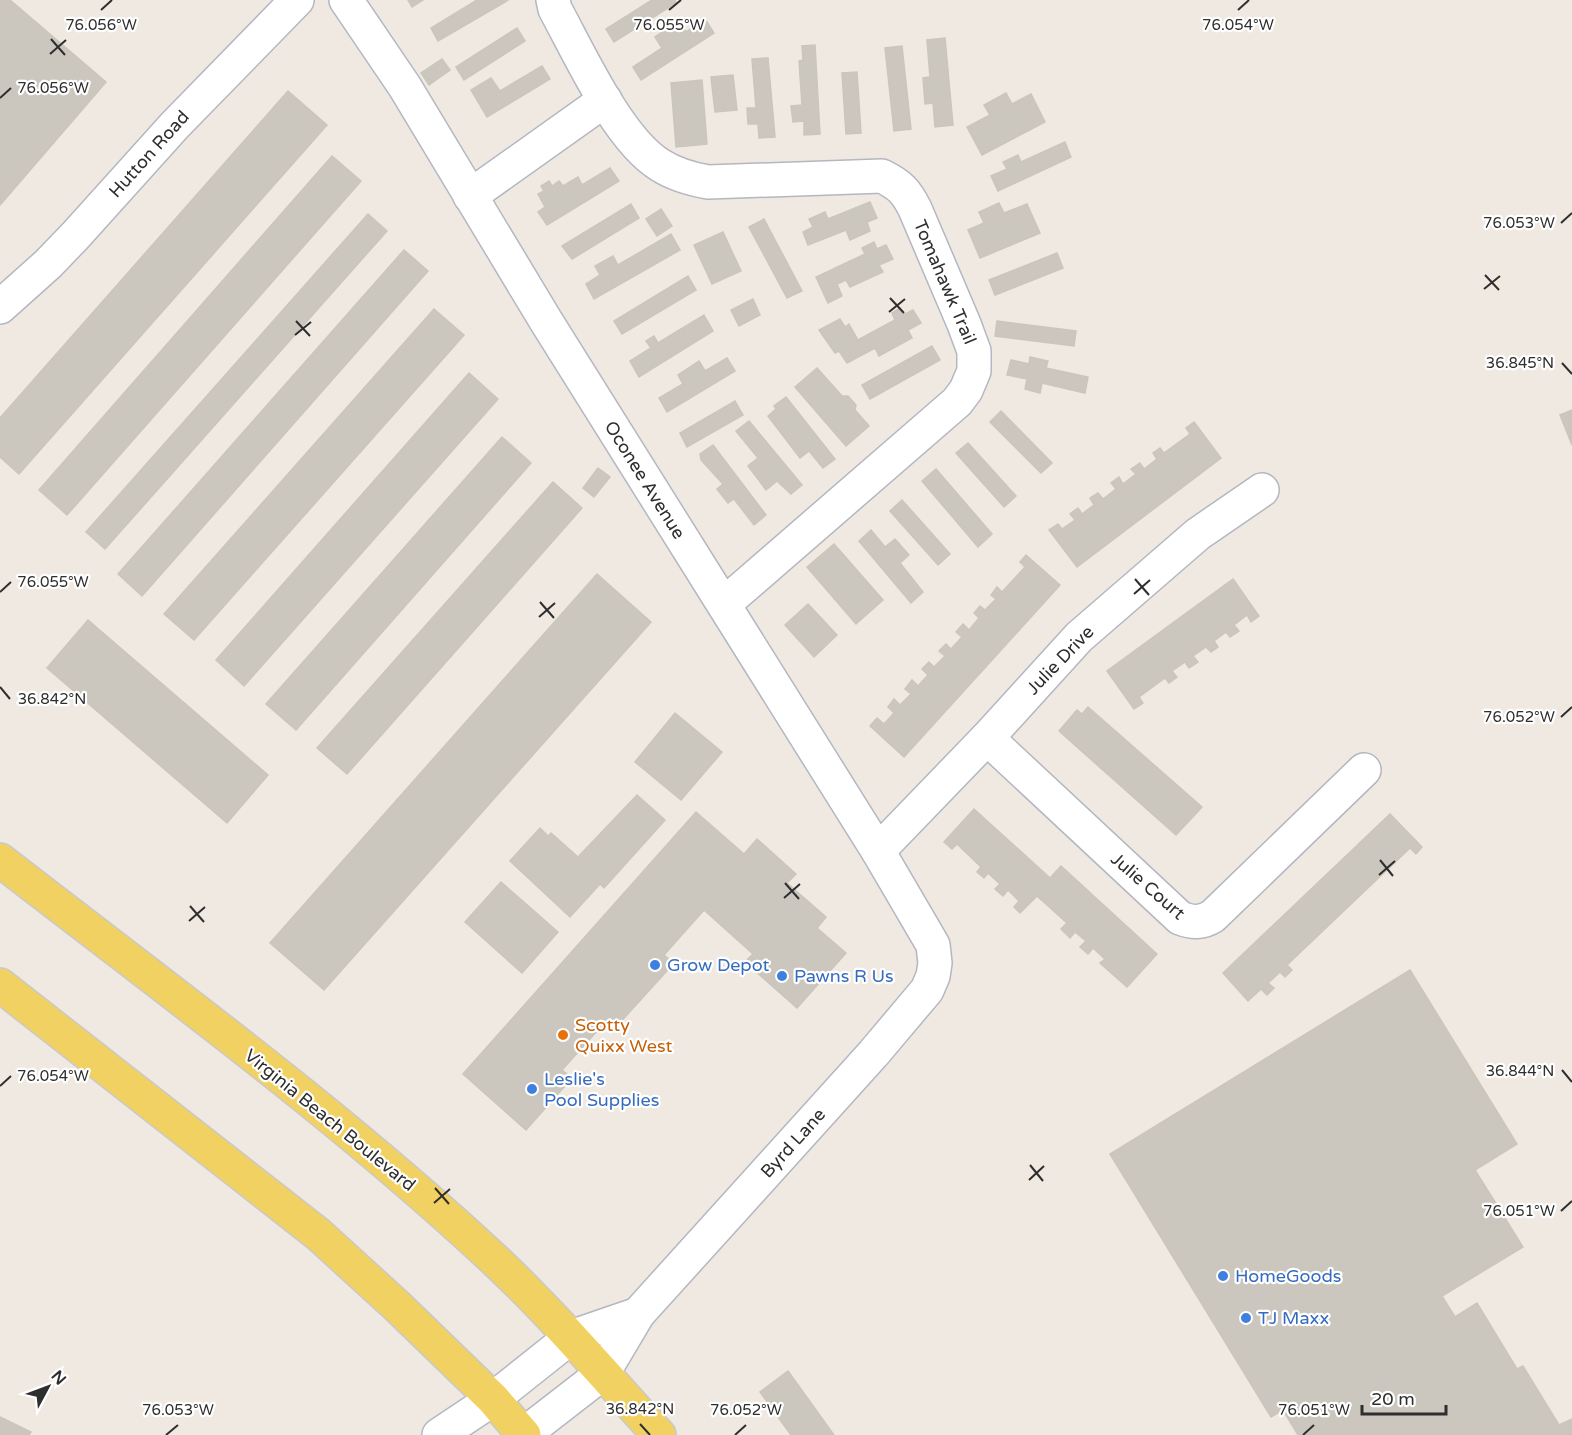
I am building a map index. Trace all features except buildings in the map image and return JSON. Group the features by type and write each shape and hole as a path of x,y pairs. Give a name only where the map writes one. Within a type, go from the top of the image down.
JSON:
{"main road":[{"name":"Virginia Beach Boulevard","path":"0,860 289,1084 396,1172 499,1264 571,1337 659,1435"},
{"path":"0,985 318,1234 397,1306 493,1399 524,1435"}],"street":[{"name":"Hutton Road","path":"0,307 69,243 175,125 297,0"},
{"name":"Oconee Avenue","path":"346,0 405,87 546,321 878,851 930,937 935,963"},
{"name":"Tomahawk Trail","path":"553,0 555,9 605,100 638,148 660,165 686,177 708,182 882,176 895,182 908,194 974,351 974,371 966,390 957,402 724,604"},
{"path":"470,195 605,100"},
{"name":"Julie Drive","path":"878,851 987,738 1079,637 1198,534 1262,490"},
{"name":"Julie Court","path":"987,738 1180,918 1193,923 1213,916 1364,770"},
{"name":"Byrd Lane","path":"524,1435 603,1373 638,1314 873,1054 927,990 935,963"},
{"name":"Byrd Lane","path":"439,1435 493,1399 571,1337 638,1314"}],"place":[{"name":"Grow Depot","path":"655,965"},
{"name":"Pawns R Us","path":"782,976"},
{"name":"Scotty Quixx West","path":"563,1035"},
{"name":"Leslie's Pool Supplies","path":"532,1089"},
{"name":"HomeGoods","path":"1223,1276"},
{"name":"TJ Maxx","path":"1246,1318"}]}
